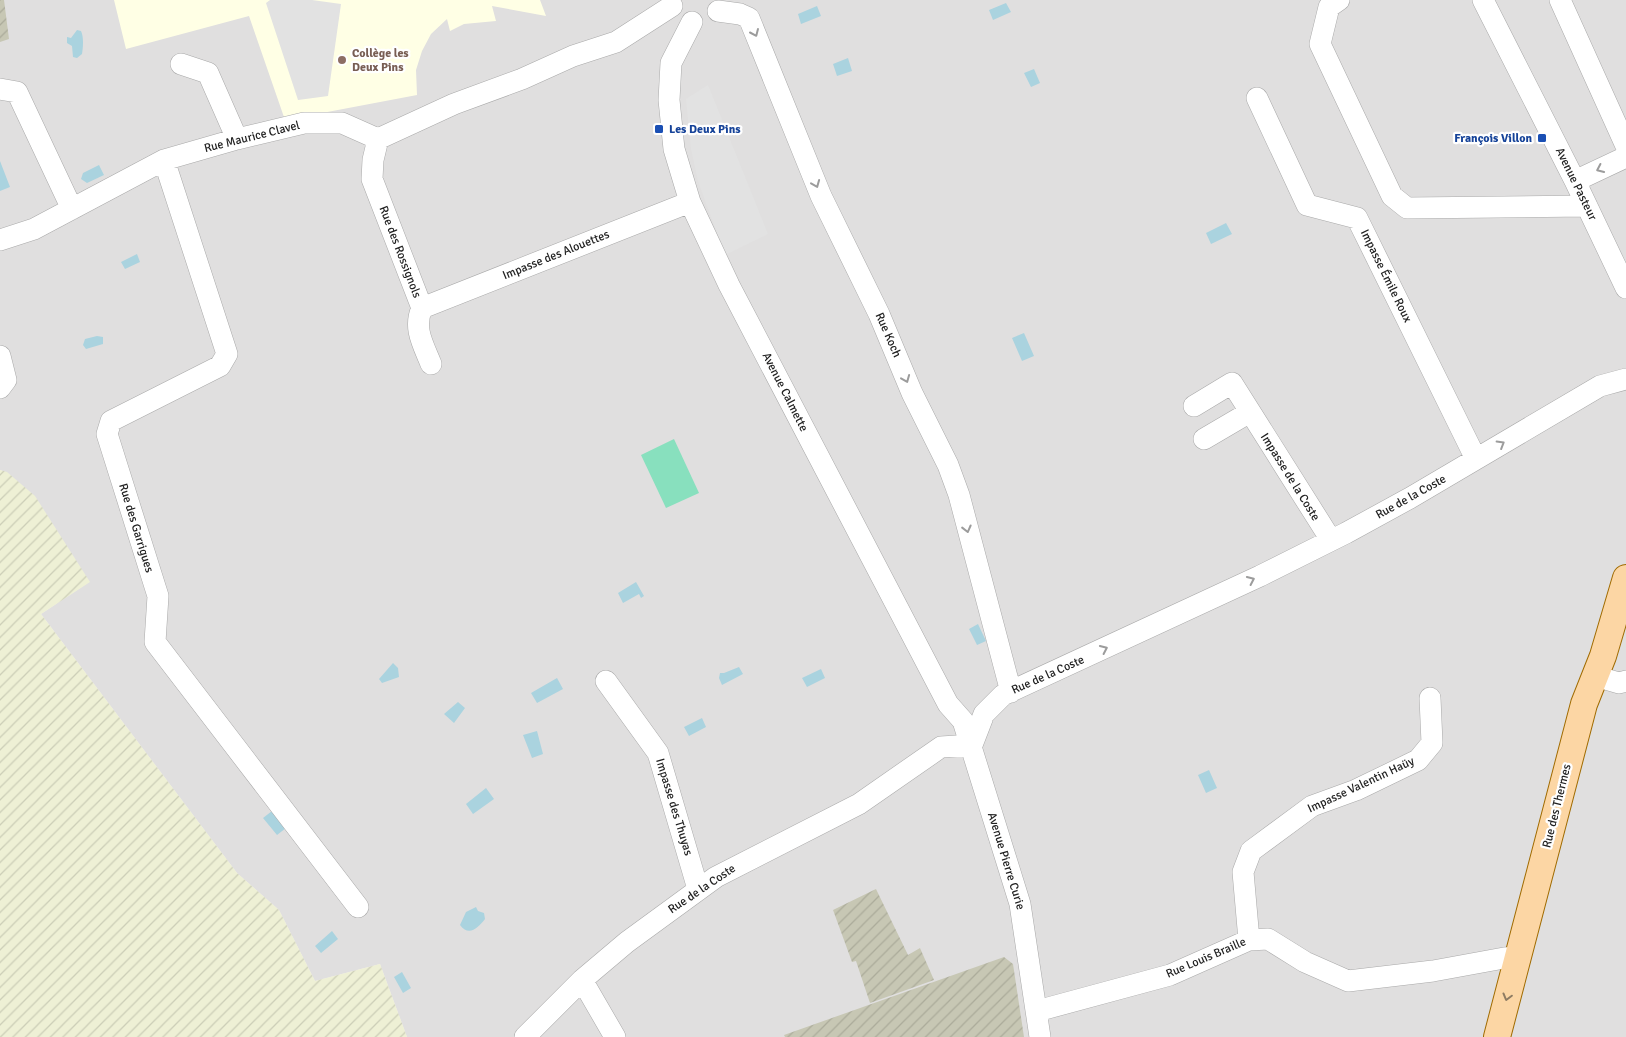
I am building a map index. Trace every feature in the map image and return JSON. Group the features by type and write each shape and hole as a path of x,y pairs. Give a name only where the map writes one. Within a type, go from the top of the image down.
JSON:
{"main road":[{"name":"Rue des Thermes","path":"1497,1037 1584,704 1603,656 1626,578"}],"street":[{"path":"1339,0 1329,7 1320,44 1392,196 1406,208 1587,206"},
{"name":"Avenue Pasteur","path":"1483,0 1575,181 1626,288"},
{"path":"1560,0 1626,146"},
{"path":"378,139 454,104 522,79 573,56 616,42 671,3 677,14 692,22 702,22 720,6"},
{"name":"Rue Koch","path":"720,6 749,18 821,196 875,306 912,393 948,465 958,495 1011,692"},
{"name":"Avenue Calmette","path":"692,22 671,63 668,100 674,149 690,202 729,285 948,704 963,721 972,745"},
{"path":"181,64 208,73 238,139"},
{"path":"0,89 18,92 72,209"},
{"name":"Impasse Émile Roux","path":"1257,98 1307,204 1357,218 1476,459"},
{"name":"Rue Maurice Clavel","path":"0,240 34,228 164,160 238,139 304,123 342,123 378,139"},
{"name":"Rue des Rossignols","path":"378,139 373,160 372,179 422,308 417,319 417,329 431,364"},
{"path":"1575,181 1626,157"},
{"name":"Rue des Garrigues","path":"164,160 228,354 220,366 111,421 107,434 158,596 154,642 358,907"},
{"name":"Impasse des Alouettes","path":"422,308 690,202"},
{"path":"0,356 6,380 0,388"},
{"name":"Rue de la Coste","path":"525,1037 582,980 627,942 716,877 781,842 859,804 941,747 972,745 984,714 1003,695 1260,576 1331,540 1401,503 1600,386 1626,379"},
{"name":"Impasse de la Coste","path":"1194,406 1232,383 1331,540"},
{"path":"1204,439 1250,412"},
{"path":"1595,676 1619,683 1626,681"},
{"name":"Impasse des Thuyas","path":"606,681 658,753 698,890"},
{"name":"Impasse Valentin Haüy","path":"1249,940 1243,872 1251,850 1312,806 1356,790 1418,760 1432,743 1430,698"},
{"name":"Avenue Pierre Curie","path":"972,745 984,790 1020,904 1040,1037"},
{"name":"Rue Louis Braille","path":"1037,1011 1170,975 1249,940 1268,939 1305,962 1348,981 1432,971 1504,958 1518,958"},
{"path":"582,980 615,1037"}],"shaded area":[{"path":"0,0 1626,0 1626,1037 407,1037 380,964 315,981 279,910 237,873 41,614 89,582 7,473 0,470"},
{"path":"0,0 4,0 9,39 0,42"},
{"name":"Collège les Deux Pins","path":"114,0 540,0 546,16 492,6 496,21 464,24 450,31 447,19 431,34 422,51 416,70 417,95 285,120 249,16 126,49"},
{"path":"270,0 312,0 341,4 328,96 298,100 266,3"},
{"path":"708,85 768,234 725,255 698,181 691,149 686,99"},
{"path":"0,470 7,472 35,496 90,582 41,614 237,873 279,910 315,981 380,964 407,1037 0,1037"},
{"path":"876,889 908,955 920,948 934,980 870,1003 856,961 852,962 833,910"},
{"path":"1004,957 1013,964 1024,1037 785,1037 784,1035"}],"green space":[{"path":"674,439 699,493 666,508 641,455"}],"water":[{"path":"1006,3 1011,12 993,20 989,10"},
{"path":"817,6 821,16 801,24 798,14"},
{"path":"77,30 81,31 83,42 82,54 77,58 73,57 72,46 67,43 67,37 71,38"},
{"path":"848,58 852,71 837,76 833,64"},
{"path":"1034,69 1040,83 1031,87 1024,73"},
{"path":"0,161 10,187 0,191"},
{"path":"99,165 104,175 87,183 81,179 83,173"},
{"path":"1226,223 1232,234 1211,244 1206,233"},
{"path":"137,254 140,262 125,269 121,262"},
{"path":"1024,333 1034,356 1022,361 1012,338"},
{"path":"97,336 103,337 103,344 86,349 83,345 85,339"},
{"path":"636,582 644,596 641,598 639,594 623,603 618,593"},
{"path":"978,624 986,641 977,645 969,629"},
{"path":"393,663 398,668 399,677 382,683 379,679"},
{"path":"739,667 743,674 722,685 719,678 720,673"},
{"path":"821,669 825,678 807,687 802,678"},
{"path":"557,678 563,689 537,703 531,693"},
{"path":"458,702 465,708 454,723 444,714"},
{"path":"702,718 706,727 689,736 684,727"},
{"path":"537,731 543,754 532,758 523,735"},
{"path":"1209,770 1217,788 1206,793 1198,775"},
{"path":"486,788 494,799 473,814 466,804"},
{"path":"272,811 286,828 277,835 263,818"},
{"path":"476,907 478,911 484,913 485,919 473,930 463,929 460,925 466,912"},
{"path":"332,931 338,939 321,953 315,946"},
{"path":"402,972 411,988 403,993 394,977"}],"place":[{"name":"Collège les Deux Pins","path":"342,60"},
{"name":"Les Deux Pins","path":"659,129"},
{"name":"François Villon","path":"1542,138"}]}
